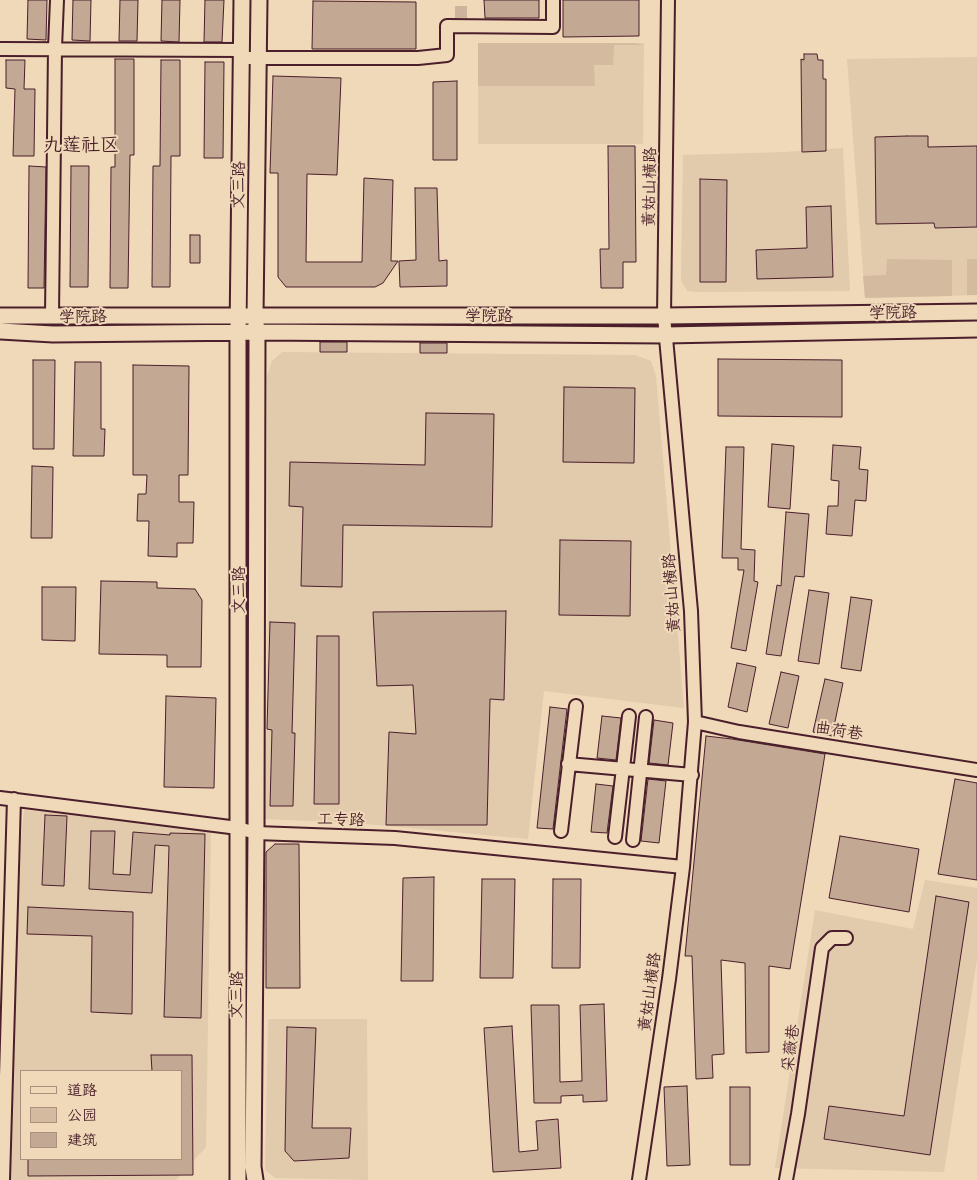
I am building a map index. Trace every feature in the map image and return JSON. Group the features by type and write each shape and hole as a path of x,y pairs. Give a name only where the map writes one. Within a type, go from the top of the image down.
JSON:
{"main road":[{"name":"文三路","path":"238,1180 238,317 242,0"},
{"name":"文三路","path":"255,1180 253,1157 258,332 255,316 259,0"},
{"name":"学院路","path":"0,316 664,316 977,312"},
{"name":"学院路","path":"0,331 53,334 258,332 665,335 977,330"}],"street":[{"path":"52,315 55,48 58,0"},
{"path":"0,49 55,48 241,54 258,58 418,58 447,55 448,26 461,22 553,27 553,0"},
{"name":"黄姑山横路","path":"639,1180 669,979 683,867 695,722 691,611 664,316 668,0"},
{"path":"561,831 576,706"},
{"path":"615,837 629,716"},
{"path":"633,840 646,718"},
{"name":"曲荷巷","path":"695,722 740,732 977,770"},
{"path":"568,764 692,775"},
{"name":"工专路","path":"0,798 238,828 256,833 395,838 683,867"},
{"path":"4,1180 14,799"},
{"name":"采薇巷","path":"786,1180 798,1114 822,948 832,938 846,938"}],"shaded area":[{"path":"478,43 644,43 643,144 478,144"},
{"path":"977,57 977,295 865,298 847,59"},
{"path":"843,148 850,291 687,291 681,280 683,155"},
{"path":"282,352 635,355 651,361 656,376 684,708 544,691 528,839 355,823 265,819 268,601 267,376 272,361"},
{"path":"24,810 211,828 206,1147 176,1180 4,1180 11,944"},
{"path":"925,880 977,888 977,959 944,1172 775,1168 815,910 913,929"},
{"path":"268,1019 367,1019 368,1180 275,1178 265,1170"}],"green space":[{"path":"478,43 635,43 642,45 614,45 613,65 594,65 595,86 478,86"},
{"path":"887,259 952,260 952,296 865,298 863,276 886,275"},
{"path":"967,259 977,259 977,295 967,295"}],"building":[{"path":"28,0 47,0 46,40 27,39"},
{"path":"73,0 91,0 90,41 72,40"},
{"path":"120,0 138,0 137,41 119,41"},
{"path":"162,0 180,0 179,42 161,41"},
{"path":"205,0 224,0 222,42 204,42"},
{"path":"484,0 539,0 539,18 485,18"},
{"path":"563,0 639,0 639,36 563,37"},
{"path":"313,1 416,2 416,49 312,49"},
{"path":"804,54 817,54 818,60 823,60 823,79 826,79 826,151 802,152 801,59 804,60"},
{"path":"115,59 134,59 134,155 130,155 128,288 110,288 111,167 115,167"},
{"path":"6,60 25,60 24,89 35,89 34,156 13,156 15,89 6,88"},
{"path":"161,60 180,60 180,156 171,156 170,287 152,287 153,166 160,166"},
{"path":"205,62 224,62 223,158 204,158"},
{"path":"273,76 341,78 337,175 307,174 306,262 362,262 364,178 393,180 391,261 398,261 383,283 375,287 286,287 278,277 278,173 270,173"},
{"path":"457,81 457,160 433,160 433,82"},
{"path":"928,136 928,147 977,146 977,227 935,228 934,223 876,224 875,137"},
{"path":"608,146 635,146 636,262 623,262 623,288 601,288 600,249 609,249"},
{"path":"29,166 46,167 44,288 28,288"},
{"path":"71,166 89,166 88,287 70,287"},
{"path":"700,179 727,180 726,282 700,282"},
{"path":"415,188 437,188 439,261 447,260 447,286 400,287 399,261 416,260"},
{"path":"831,206 833,277 757,279 756,250 807,248 806,207"},
{"path":"190,235 200,235 200,263 190,263"},
{"path":"320,342 347,342 347,352 320,352"},
{"path":"420,343 447,343 447,353 420,353"},
{"path":"718,359 842,360 842,417 718,416"},
{"path":"33,360 55,360 54,449 33,449"},
{"path":"75,362 101,362 101,429 105,429 104,456 73,456"},
{"path":"133,365 189,366 188,475 179,475 179,502 194,502 193,543 177,543 177,557 148,556 149,521 137,521 138,494 146,494 147,475 133,475"},
{"path":"564,387 635,388 634,463 563,462"},
{"path":"426,413 494,414 492,527 343,525 342,587 301,586 303,507 289,506 290,462 425,465"},
{"path":"772,444 794,446 790,509 768,507"},
{"path":"833,445 861,447 859,469 868,470 866,501 855,500 852,536 826,534 828,506 838,506 839,481 831,480"},
{"path":"726,447 744,447 741,549 755,550 754,581 758,582 746,651 731,648 744,570 738,570 738,558 722,558"},
{"path":"32,466 53,467 52,538 31,538"},
{"path":"786,512 809,514 804,577 795,576 781,656 766,654 777,585 781,586"},
{"path":"560,540 631,541 630,616 559,615"},
{"path":"101,581 157,582 157,588 195,589 202,600 201,667 167,667 167,655 99,654"},
{"path":"42,587 76,587 75,641 42,640"},
{"path":"809,590 829,593 819,664 798,661"},
{"path":"851,597 872,600 861,671 841,668"},
{"path":"506,611 504,700 490,699 487,825 386,825 389,732 416,734 413,685 377,686 373,612"},
{"path":"270,622 295,623 292,733 295,733 293,806 270,806 272,730 267,729"},
{"path":"317,636 339,636 339,804 314,804"},
{"path":"737,663 756,667 747,712 728,707"},
{"path":"781,672 799,676 788,728 769,724"},
{"path":"825,679 843,683 832,736 813,732"},
{"path":"166,696 216,698 214,788 164,787"},
{"path":"550,707 567,709 553,829 537,828"},
{"path":"602,716 621,718 616,760 597,758"},
{"path":"654,720 673,723 668,765 649,763"},
{"path":"706,736 825,754 790,969 769,966 769,1052 746,1053 745,963 721,960 724,1054 712,1055 713,1078 696,1079 692,956 685,956"},
{"path":"648,779 666,781 659,843 641,841"},
{"path":"955,779 977,783 977,880 938,874"},
{"path":"596,784 613,786 607,833 591,832"},
{"path":"45,815 67,816 64,886 42,885"},
{"path":"91,831 115,831 113,874 130,875 133,832 170,835 170,833 205,834 201,1018 164,1017 169,846 155,845 152,893 89,889"},
{"path":"840,836 919,849 909,912 829,898"},
{"path":"275,844 299,844 300,988 266,988 266,852"},
{"path":"434,877 433,981 401,981 403,878"},
{"path":"482,879 515,879 513,978 480,978"},
{"path":"553,879 581,879 580,968 552,968"},
{"path":"936,896 969,902 930,1155 824,1139 829,1106 904,1116"},
{"path":"28,907 133,912 132,1014 91,1012 92,936 27,934"},
{"path":"604,1004 607,1101 583,1102 583,1095 561,1096 561,1103 534,1103 531,1005 559,1005 560,1082 582,1081 580,1005"},
{"path":"512,1026 519,1152 538,1150 536,1121 558,1119 561,1168 493,1172 484,1028"},
{"path":"287,1027 316,1028 312,1128 351,1128 349,1158 294,1161 285,1151"},
{"path":"151,1055 192,1055 193,1175 28,1176 28,1160 182,1160 182,1070 152,1070"},
{"path":"687,1086 690,1165 667,1166 664,1087"},
{"path":"730,1087 750,1087 750,1165 730,1165"}],"tunnel":[{"path":"461,0 461,18"}],"district":[{"name":"九莲社区","path":"81,146"}]}
